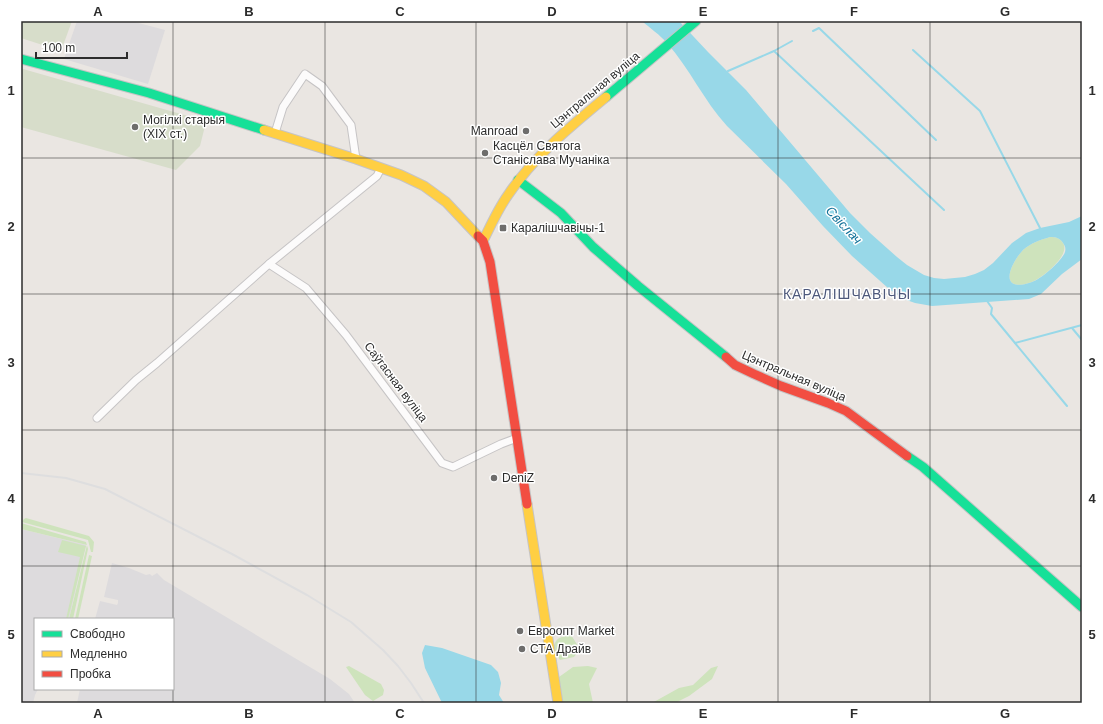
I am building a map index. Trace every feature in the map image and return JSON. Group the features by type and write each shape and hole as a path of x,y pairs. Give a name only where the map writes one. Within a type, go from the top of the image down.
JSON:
{"street":[{"name":"Цэнтральная вуліца","path":"483,241 498,210 518,180 550,145 696,21"},
{"path":"21,59 212,113 356,159 413,180 441,198 454,209 483,241 490,262 558,703"},
{"path":"275,133 283,107 305,74 322,86 351,125 356,159"},
{"path":"97,418 136,380 168,354 269,264 377,176 382,168"},
{"name":"Цэнтральная вуліца","path":"518,180 561,213 593,247 638,286 735,365 781,386 846,411 862,422 955,494 1082,607"},
{"name":"Саўгасная вуліца","path":"269,264 306,288 346,336 442,463 453,467 500,444 517,438"}],"shaded area":[{"path":"77,21 131,21 165,30 148,84 64,59"},
{"path":"21,529 86,545 69,618 34,618 34,690 38,690 33,703 21,703"},
{"path":"112,563 146,575 150,574 152,576 157,573 164,580 330,679 349,694 355,703 77,703 80,690 174,690 174,618 95,618 100,601 117,605 118,603 118,600 104,597"}],"green space":[{"path":"21,21 72,21 61,51 21,38"},
{"path":"23,69 202,120 206,122 200,146 176,170 21,127 21,70"},
{"path":"1050,237 1061,240 1063,243 1063,254 1059,260 1037,280 1021,285 1014,284 1011,281 1010,276 1011,270 1018,256 1023,250 1032,244"},
{"path":"26,518 89,536 94,542 93,552 91,552 88,540 22,522"},
{"path":"21,523 86,542 87,545 21,529"},
{"path":"62,540 86,546 68,618 66,618 80,557 58,552"},
{"path":"87,545 88,549 73,618 69,618"},
{"path":"89,555 92,556 78,618 75,618"},
{"path":"571,635 580,649 574,657 560,660 553,649 554,645 559,638"},
{"path":"349,666 381,684 384,690 383,695 373,701 365,695 346,667"},
{"path":"588,666 597,668 589,684 593,703 563,703 559,677 573,667"},
{"path":"718,666 712,679 689,696 675,703 652,703 679,688 693,685 711,668"}],"water":[{"name":"Свіслач","path":"642,21 679,21 746,90 850,213 897,257 924,275 944,279 965,277 975,274 984,270 993,263 1012,243 1026,233 1040,228 1069,222 1082,216 1082,259 1062,274 1041,294 1029,299 932,306 915,303 901,298 852,256 786,184 727,126 711,106 675,53 658,34","holes":["1050,237 1058,238 1064,244 1065,252 1063,256 1056,265 1036,280 1021,285 1014,284 1011,281 1010,276 1011,270 1018,256 1029,245"]},
{"path":"425,645 442,648 491,665 498,672 501,683 499,695 504,703 442,703 425,668 422,653"}],"waterway":[{"path":"813,31 819,28 936,140"},
{"path":"774,51 792,41"},
{"path":"913,50 980,111 1040,228"},
{"path":"728,71 774,51 944,210"},
{"path":"987,301 992,308 991,314 1015,343 1082,325"},
{"path":"1072,328 1082,340"},
{"path":"1015,343 1067,406"}],"railway":[{"path":"21,473 66,478 105,489 232,554 307,595 351,622 383,650 398,666 424,703"}],"traffic: fast":[{"path":"606,97 696,21"},
{"path":"21,59 149,93 264,130"},
{"path":"518,180 561,213 593,247 638,286 726,357"},
{"path":"907,456 923,467 1082,607"}],"traffic: slow":[{"path":"483,241 504,200 529,167 554,142 606,97"},
{"path":"264,130 356,159 401,175 424,186 446,202 478,236"},
{"path":"527,504 558,703"}],"traffic: jam":[{"path":"478,236 483,241 490,262 527,504"},
{"path":"726,357 735,365 754,374 846,411 907,456"}],"place":[{"name":"Могілкі старыя (XIX ст.)","path":"135,127"},
{"name":"Manroad","path":"526,131"},
{"name":"Касцёл Святога Станіслава Мучаніка","path":"485,153"},
{"name":"Каралішчавічы-1","path":"503,228"},
{"name":"DeniZ","path":"494,478"},
{"name":"Евроопт Market","path":"520,631"},
{"name":"СТА Драйв","path":"522,649"}],"district":[{"name":"КАРАЛІШЧАВІЧЫ","path":"847,294"}]}
